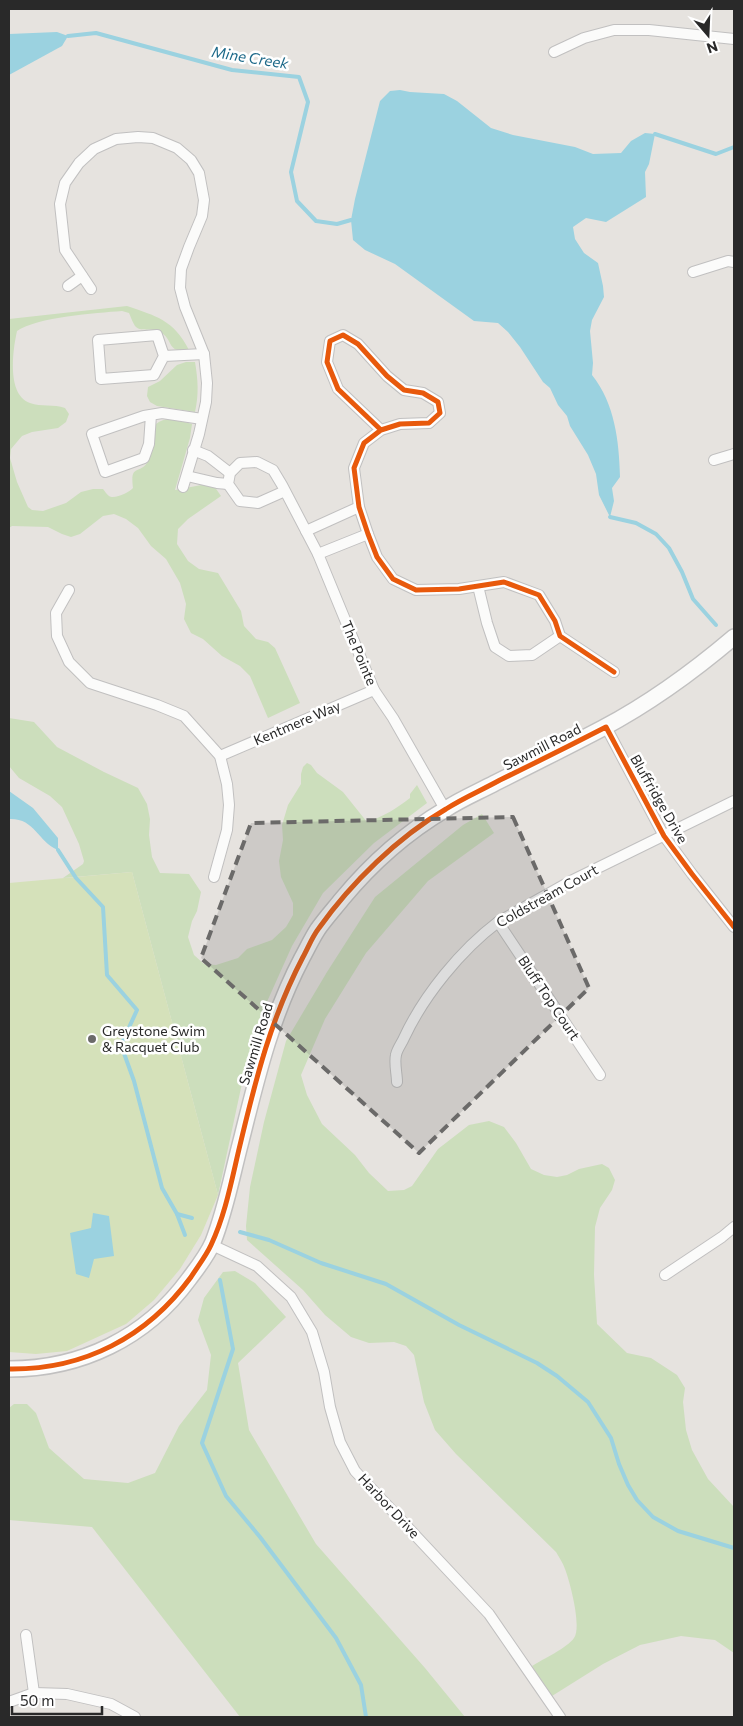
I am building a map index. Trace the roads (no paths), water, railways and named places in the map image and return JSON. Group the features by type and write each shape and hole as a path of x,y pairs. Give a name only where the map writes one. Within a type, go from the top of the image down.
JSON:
{"street":[{"path":"554,52 584,38 614,30 649,30 734,39"},
{"path":"90,288 65,250 60,204 65,183 79,162 94,149 116,139 153,138 177,148 190,160 199,173 204,200 202,216 188,246 181,269 180,288 185,307 204,354 208,383 199,434 183,487"},
{"path":"693,272 728,261 734,262"},
{"path":"68,286 82,276"},
{"path":"156,335 164,356 154,375 101,379 98,340 156,335"},
{"path":"381,430 338,389 328,362 330,341 343,335 358,344 387,376 404,390 423,393 438,402 440,414 429,423 400,424 381,430 364,443 354,468 359,507 368,534 377,557 393,579 416,590 458,589 504,582 539,595 555,621 560,636 614,672"},
{"path":"164,356 204,354"},
{"path":"152,415 149,444 144,458 105,472 92,434 152,415 162,413 202,419"},
{"path":"193,450 208,456 230,473 228,484 240,501 258,503 285,491"},
{"path":"714,460 734,454"},
{"name":"The Pointe","path":"230,473 240,463 256,462 273,470 318,554 374,690 393,718 445,809"},
{"path":"187,476 228,484"},
{"path":"306,532 359,507"},
{"path":"318,554 368,534"},
{"path":"478,586 486,623 495,647 510,656 532,655 560,636"},
{"path":"69,590 56,613 57,636 69,662 90,683 184,716 220,756 227,784 229,806 227,830 214,877"},
{"name":"Sawmill Road","path":"9,1369 45,1367 67,1363 107,1348 134,1333 156,1316 179,1293 203,1260 212,1245 222,1216 262,1057 278,1008 318,929 359,879 408,834 445,809 606,727 664,690 734,637"},
{"name":"Kentmere Way","path":"220,756 374,690"},
{"name":"Bluffridge Drive","path":"606,727 664,836 734,927"},
{"name":"Coldstream Court","path":"397,1082 396,1055 407,1031 430,993 462,955 498,922 571,881 734,801"},
{"name":"Bluff Top Court","path":"498,922 600,1075"},
{"path":"665,1275 734,1227"},
{"name":"Harbor Drive","path":"212,1245 257,1266 291,1297 312,1332 324,1372 330,1407 340,1442 355,1471 489,1614 560,1717"},
{"path":"26,1635 34,1693"},
{"path":"9,1702 34,1693 67,1694 111,1704 135,1717"}],"water":[{"path":"57,32 68,36 62,46 9,75 9,34"},
{"path":"400,90 444,94 457,101 491,128 513,135 575,147 593,154 621,153 631,141 645,133 655,134 649,164 645,172 646,197 606,222 586,218 573,227 575,239 584,253 598,263 603,286 604,297 592,320 590,331 593,363 592,375 606,398 617,437 620,477 612,488 614,501 610,517 599,495 596,474 588,455 570,426 567,416 558,405 550,388 543,382 508,332 498,323 474,321 395,264 365,250 353,240 351,220 355,199 380,101 390,91"},
{"path":"9,791 33,808 58,838 58,850 45,841 25,822 9,819"},
{"path":"93,1213 109,1216 114,1256 94,1259 89,1278 76,1274 70,1233 91,1228"}],"waterway":[{"name":"Mine Creek","path":"68,36 96,33 232,70 299,77 308,102 291,172 297,201 316,221 337,224 351,220"},
{"path":"655,134 716,154 734,147"},
{"path":"610,517 636,523 656,534 669,548 682,572 693,599 716,625"},
{"path":"58,850 76,878 103,907 107,975 137,1010 121,1045 134,1081 162,1188 177,1214 192,1218"},
{"path":"177,1214 185,1235"},
{"path":"240,1232 269,1240 321,1263 386,1284 459,1325 537,1363 557,1376 588,1402 611,1438 628,1485 637,1500 653,1517 678,1531 734,1548"},
{"path":"220,1280 233,1349 202,1443 226,1496 260,1537 336,1638 361,1685 366,1717"}],"place":[{"name":"Greystone Swim & Racquet Club","path":"92,1039"}]}
